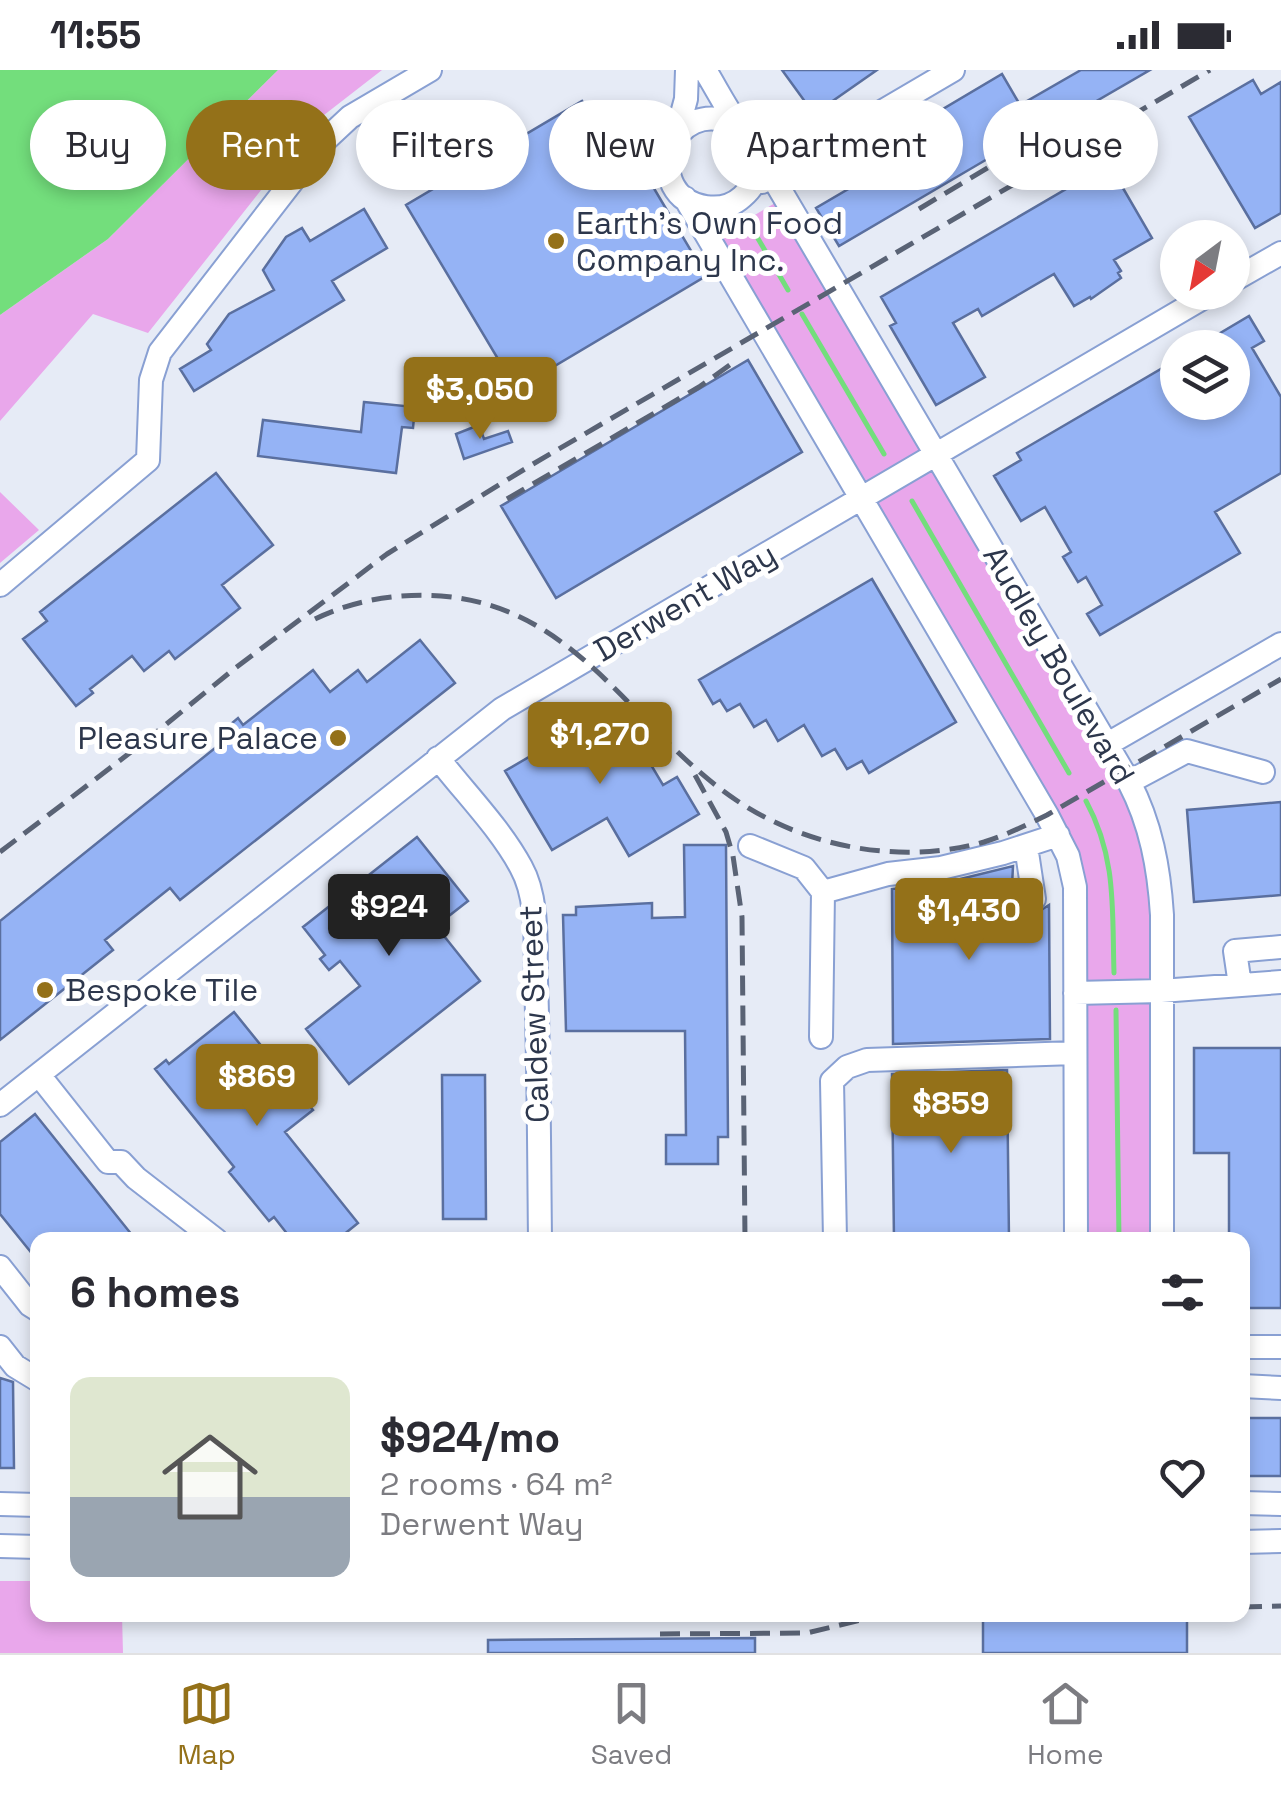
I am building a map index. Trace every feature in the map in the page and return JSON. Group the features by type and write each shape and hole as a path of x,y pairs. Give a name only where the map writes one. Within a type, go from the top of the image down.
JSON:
{"street":[{"path":"0,585 148,460 151,380 160,352 321,144 350,117 430,70"},
{"path":"686,100 687,70"},
{"path":"705,70 723,100"},
{"path":"902,100 954,70"},
{"path":"679,190 1068,856 1075,887 1076,1232"},
{"path":"684,198 713,208 740,200 750,190"},
{"name":"Audley Boulevard","path":"779,190 1129,782 1145,818 1159,874 1162,1232"},
{"path":"1250,270 1281,252"},
{"name":"Derwent Way","path":"0,1106 502,709 1182,310"},
{"path":"1106,744 1281,644"},
{"path":"1129,782 1186,751 1263,772"},
{"name":"Caldew Street","path":"438,758 501,838 528,884 538,1017 540,1232"},
{"path":"824,892 888,874 940,868 1058,835"},
{"path":"750,846 804,868 824,892 821,1037"},
{"path":"1026,846 1034,899"},
{"path":"1240,985 1235,951 1281,948"},
{"path":"1075,993 1281,982"},
{"path":"835,1232 832,1081 846,1067 867,1060 1076,1053"},
{"path":"38,1075 108,1162 121,1162 206,1232"},
{"path":"0,1267 30,1301"},
{"path":"0,1346 15,1366 30,1375"},
{"path":"1250,1347 1281,1347"},
{"path":"1250,1386 1281,1388"},
{"path":"1250,1503 1281,1504"},
{"path":"0,1504 30,1505"},
{"path":"1250,1542 1281,1542"},
{"path":"0,1546 30,1547"}],"shaded area":[{"path":"0,70 278,70 248,100 186,100 186,161 166,181 166,100 30,100 30,190 157,190 108,239 0,315"},
{"path":"278,70 382,70 336,106 336,100 248,100"},
{"path":"186,161 186,190 261,190 148,333 93,314 0,421 0,315 108,239 157,190 166,190 166,181"},
{"path":"775,203 1136,820 1148,868 1153,925 1155,1232 1087,1232 1086,884 1072,838 721,235"},
{"path":"0,492 39,530 0,563"},
{"path":"0,1581 30,1581 30,1622 122,1622 123,1653 0,1653"}],"building":[{"path":"782,70 877,70 834,100 804,100"},
{"path":"1081,70 1150,70 1098,100 1029,100"},
{"path":"1002,74 1017,100 983,100 983,162 963,173 963,100 958,100"},
{"path":"1253,80 1261,94 1281,82 1281,213 1255,228 1189,117"},
{"name":"Earth's Own Food Company Inc.","path":"549,120 549,190 655,190 706,276 516,389 406,205 431,190 529,190 529,132"},
{"path":"847,190 934,190 839,246 816,208"},
{"path":"1064,190 1124,190 1152,238 1114,260 1121,278 1091,299 1074,306 1054,274 982,316 978,309 953,323 985,377 936,405 890,326 896,323 881,297"},
{"path":"364,209 387,248 332,281 344,300 194,391 180,369 211,350 207,344 229,314 274,290 263,270 286,237 302,228 310,241"},
{"path":"1249,316 1264,341 1252,348 1281,397 1281,473 1215,512 1240,553 1100,635 1087,614 1102,605 1086,577 1078,582 1063,557 1071,552 1045,507 1021,521 994,476 1021,460 1017,453 1160,370 1160,420 1250,420 1250,330 1225,330"},
{"path":"748,360 802,452 556,598 501,506"},
{"path":"364,402 415,407 413,428 402,427 396,473 258,456 263,420 361,432"},
{"path":"479,425 484,439 508,431 512,442 464,459 456,434"},
{"path":"216,473 273,545 222,585 240,608 175,659 169,651 144,671 132,656 90,689 93,693 76,706 23,639 47,621 40,612"},
{"path":"872,579 956,722 869,773 862,761 847,769 835,749 822,756 804,725 778,741 766,720 754,727 740,704 727,711 720,700 713,704 699,680"},
{"path":"420,640 455,683 180,900 170,888 105,940 113,950 0,1040 0,921 230,736 225,729 238,718 243,725 313,670 330,692 358,670 367,682"},
{"path":"616,706 663,785 677,777 699,814 629,856 607,818 552,850 505,771"},
{"path":"1281,802 1281,895 1194,902 1187,810"},
{"path":"417,837 468,901 436,926 480,981 349,1084 306,1029 360,986 340,961 329,970 320,959 325,955 303,927"},
{"path":"684,845 726,845 728,1137 718,1137 718,1164 666,1164 666,1135 686,1135 685,1031 566,1031 563,915 576,915 576,907 652,903 652,918 685,917"},
{"path":"1013,866 1011,906 1021,905 1035,914 1049,905 1050,1039 893,1044 892,889 944,883"},
{"path":"234,1012 313,1110 285,1132 358,1223 347,1232 286,1232 274,1217 269,1221 229,1172 234,1167 155,1069 166,1060 169,1064"},
{"path":"1194,1048 1281,1048 1281,1308 1250,1308 1250,1232 1229,1232 1229,1153 1194,1153"},
{"path":"1007,1070 1009,1232 894,1232 892,1074"},
{"path":"442,1075 485,1075 486,1219 443,1219"},
{"path":"35,1114 130,1232 30,1232 30,1251 0,1214 0,1142"},
{"path":"0,1378 13,1382 14,1468 0,1468"},
{"path":"1250,1418 1281,1418 1281,1476 1250,1476"},
{"path":"983,1622 1187,1622 1187,1653 983,1653"},
{"path":"755,1638 755,1653 488,1653 488,1640"}],"waterway":[{"path":"746,218 788,290"},
{"path":"802,314 884,454"},
{"path":"912,501 1069,773"},
{"path":"1086,801 1108,864 1114,973"},
{"path":"1116,1010 1119,1232"}],"railway":[{"path":"0,852 387,554 533,464 1210,70"},
{"path":"919,209 983,171"},
{"path":"507,499 699,387 734,362"},
{"path":"315,619 376,599 408,596 441,596 489,605 531,623 568,647 699,772 736,800 793,830 856,848 888,851 952,849 1016,830 1281,679"},
{"path":"695,775 726,832 742,917 745,1232"},
{"path":"1250,1607 1281,1606"},
{"path":"660,1634 807,1633 853,1622"}],"place":[{"name":"Earth's Own Food Company Inc.","path":"556,241"},
{"name":"Pleasure Palace","path":"338,738"},
{"name":"Bespoke Tile","path":"45,990"}]}
